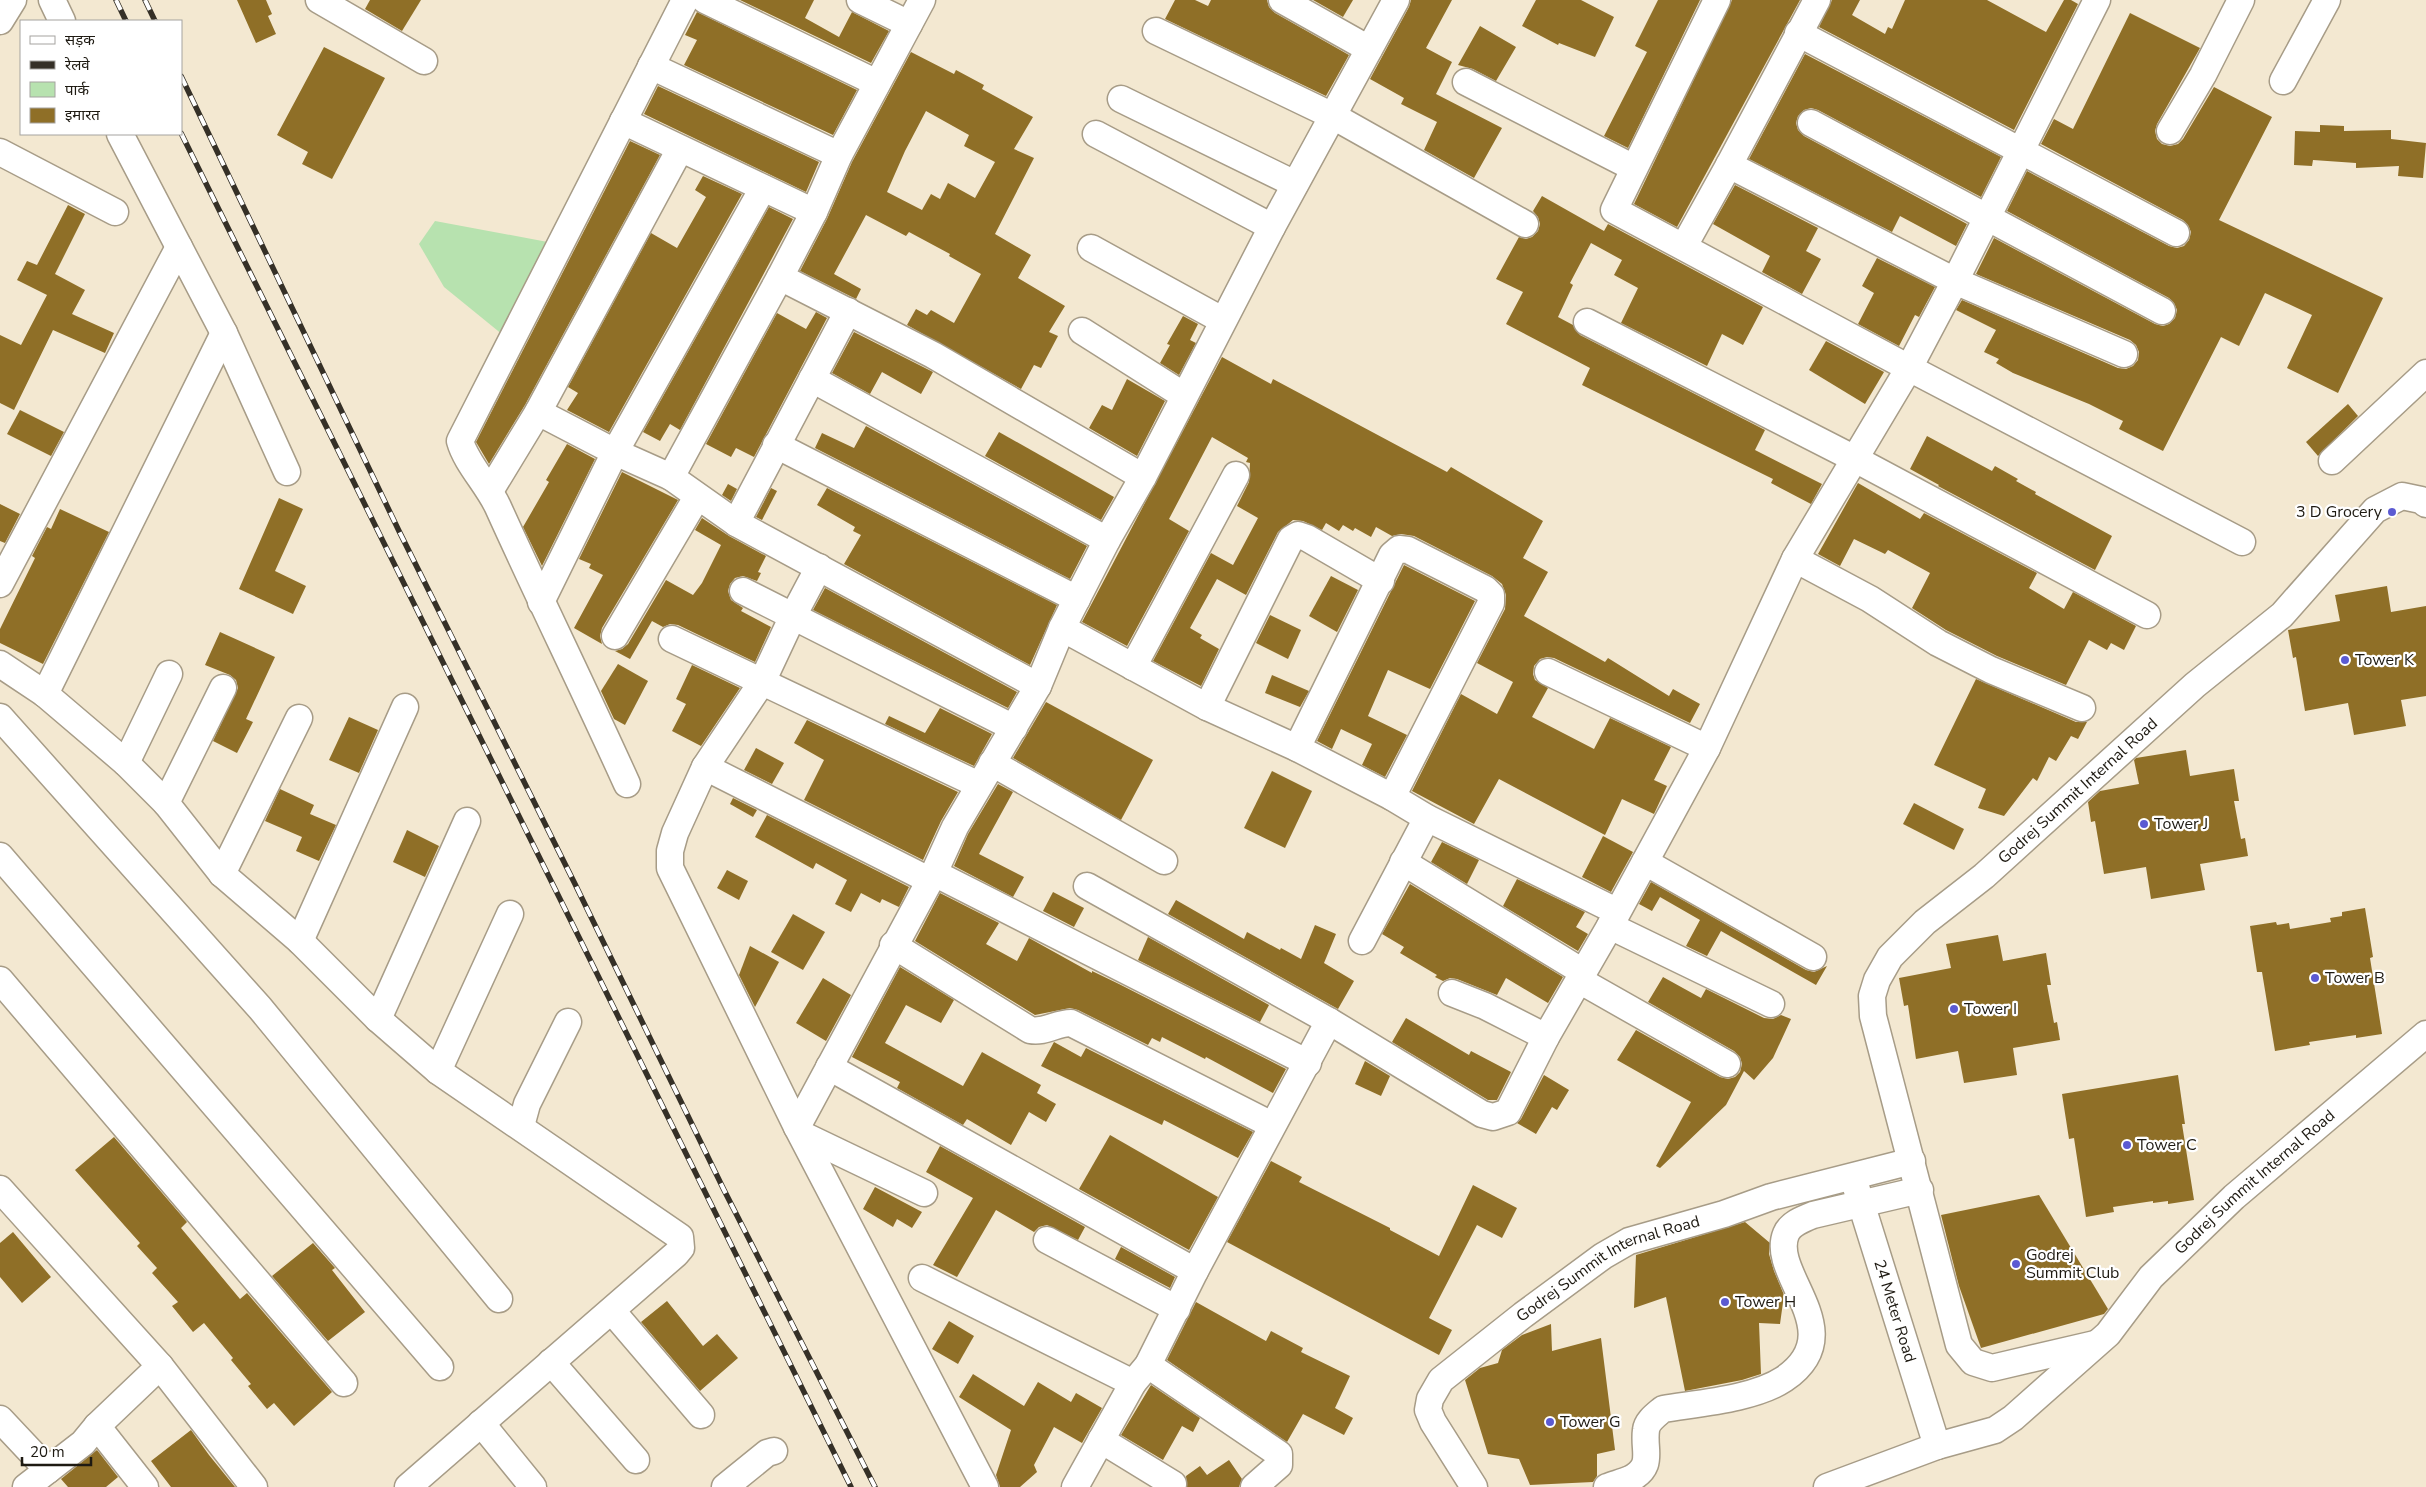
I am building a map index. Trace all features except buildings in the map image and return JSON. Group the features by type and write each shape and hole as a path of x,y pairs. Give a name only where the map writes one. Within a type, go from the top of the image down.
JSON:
{"street":[{"path":"0,21 13,0"},
{"path":"52,0 62,20"},
{"path":"319,0 424,61"},
{"path":"627,784 490,491 463,450 460,437 685,0"},
{"path":"705,0 877,83"},
{"path":"860,0 909,24"},
{"path":"671,477 780,277 814,212 839,155 922,0"},
{"path":"1282,0 1369,49"},
{"path":"800,1131 829,1066 932,876 955,827 1038,686 1062,628 1222,320 1396,0"},
{"path":"1717,0 1614,210 1909,368 2242,542"},
{"path":"1087,886 1329,1021 1482,1114 1494,1117 1508,1112 1546,1037 1707,748 1795,559 1909,368 1956,281 2096,0"},
{"path":"2170,131 2203,75 2241,0"},
{"path":"2283,81 2327,0"},
{"path":"1684,246 1815,1"},
{"path":"1156,31 1333,116 1525,224"},
{"path":"1798,33 2176,233"},
{"path":"651,66 839,155"},
{"path":"1466,82 1634,168"},
{"path":"1121,99 1295,184"},
{"path":"623,121 814,212"},
{"path":"1811,123 1988,216 2162,311"},
{"path":"1096,134 1272,227"},
{"path":"121,135 224,333 287,472"},
{"path":"490,491 538,412 680,149"},
{"path":"0,152 115,212"},
{"path":"1729,165 1956,281 2124,354"},
{"path":"541,602 615,452 763,188"},
{"path":"0,584 179,247"},
{"path":"1091,248 1222,320"},
{"path":"780,277 933,355 1142,477"},
{"path":"736,523 848,311"},
{"path":"1587,322 1855,459 2147,615"},
{"path":"1082,331 1183,395"},
{"path":"45,694 224,333"},
{"path":"2332,461 2426,373"},
{"path":"812,379 1107,540"},
{"path":"538,412 615,452 671,477 736,523 1038,686"},
{"path":"776,445 1077,599"},
{"path":"1133,667 1236,475"},
{"name":"Godrej Summit Internal Road","path":"2095,1344 1992,1368 1982,1367 1965,1355 1959,1345 1920,1190 1872,1016 1872,996 1877,980 1890,957 1925,922 1984,876 2196,685 2282,615 2375,510 2402,496 2420,500 2426,504"},
{"path":"614,636 697,497"},
{"path":"1207,707 1291,539 1298,535 1307,538 1381,582"},
{"path":"1296,748 1381,582 1392,555 1399,549 1408,550 1485,590 1491,595 1491,603 1392,797"},
{"path":"1795,559 1870,599 1953,650 1991,670 2082,708"},
{"path":"819,567 792,618 762,682 705,767 675,833 670,851 670,868 800,1131 985,1487"},
{"path":"743,591 792,618 1014,728"},
{"path":"1062,628 1207,707 1296,748 1392,797 1426,818 1771,1004"},
{"path":"672,639 762,682 986,774 1164,861"},
{"path":"0,664 45,694 126,763 166,803 222,874 300,941 378,1019 438,1071 521,1126 680,1237 681,1248 676,1254 481,1423 417,1484"},
{"path":"1548,672 1707,748"},
{"path":"126,763 170,674"},
{"path":"166,803 223,688"},
{"path":"300,941 404,707"},
{"path":"0,717 260,1008 499,1299"},
{"path":"222,874 299,718"},
{"path":"705,767 932,876 1308,1063"},
{"path":"1362,942 1426,818"},
{"path":"378,1019 467,821"},
{"path":"0,856 440,1367"},
{"path":"1403,862 1581,976 1727,1064"},
{"path":"1644,862 1813,957"},
{"path":"438,1071 510,914"},
{"path":"893,945 1030,1030 1042,1031 1064,1023 1072,1023 1272,1125"},
{"path":"0,980 344,1384"},
{"path":"1452,993 1485,1006 1546,1037"},
{"path":"1075,1487 1177,1309 1272,1125 1308,1063 1329,1021"},
{"path":"521,1126 527,1104 568,1022"},
{"name":"Godrej Summit Internal Road","path":"1938,1446 1995,1430 2013,1418 2108,1334 2151,1277 2234,1197 2426,1034"},
{"path":"829,1066 1195,1271"},
{"path":"800,1131 924,1193"},
{"name":"Godrej Summit Internal Road","path":"1474,1487 1433,1422 1428,1410 1430,1399 1441,1380 1466,1358 1584,1270 1629,1241 1724,1214 1772,1197 1912,1161"},
{"name":"24 Meter Road","path":"1854,1176 1860,1204 1938,1446"},
{"path":"0,1189 160,1366 254,1487"},
{"path":"1607,1487 1631,1478 1642,1469 1648,1455 1646,1429 1652,1418 1663,1409 1761,1390 1783,1380 1801,1366 1810,1346 1811,1327 1807,1308 1787,1264 1784,1244 1786,1233 1798,1221 1920,1190"},
{"path":"1046,1240 1177,1309"},
{"path":"922,1278 1140,1374 1276,1451 1280,1460 1275,1469 1254,1487"},
{"path":"612,1311 701,1415"},
{"path":"551,1362 636,1460"},
{"path":"26,1487 83,1443 97,1426 160,1366"},
{"path":"0,1419 48,1470"},
{"path":"481,1423 533,1487"},
{"path":"97,1426 145,1487"},
{"path":"1101,1440 1173,1484"},
{"path":"1827,1487 1938,1446"},
{"path":"725,1487 767,1453 774,1451"}],"green space":[{"path":"435,221 553,243 503,335 444,287 419,244"}],"railway":[{"path":"116,0 126,20"},
{"path":"145,0 155,20"},
{"path":"182,78 399,531 575,884 724,1190 875,1487"},
{"path":"182,135 851,1487"}],"place":[{"name":"3 D Grocery","path":"2392,512"},
{"name":"Tower K","path":"2345,660"},
{"name":"Tower J","path":"2144,824"},
{"name":"Tower B","path":"2315,978"},
{"name":"Tower I","path":"1954,1009"},
{"name":"Tower C","path":"2127,1145"},
{"name":"Godrej Summit Club","path":"2016,1264"},
{"name":"Tower H","path":"1725,1302"},
{"name":"Tower G","path":"1550,1422"}]}
